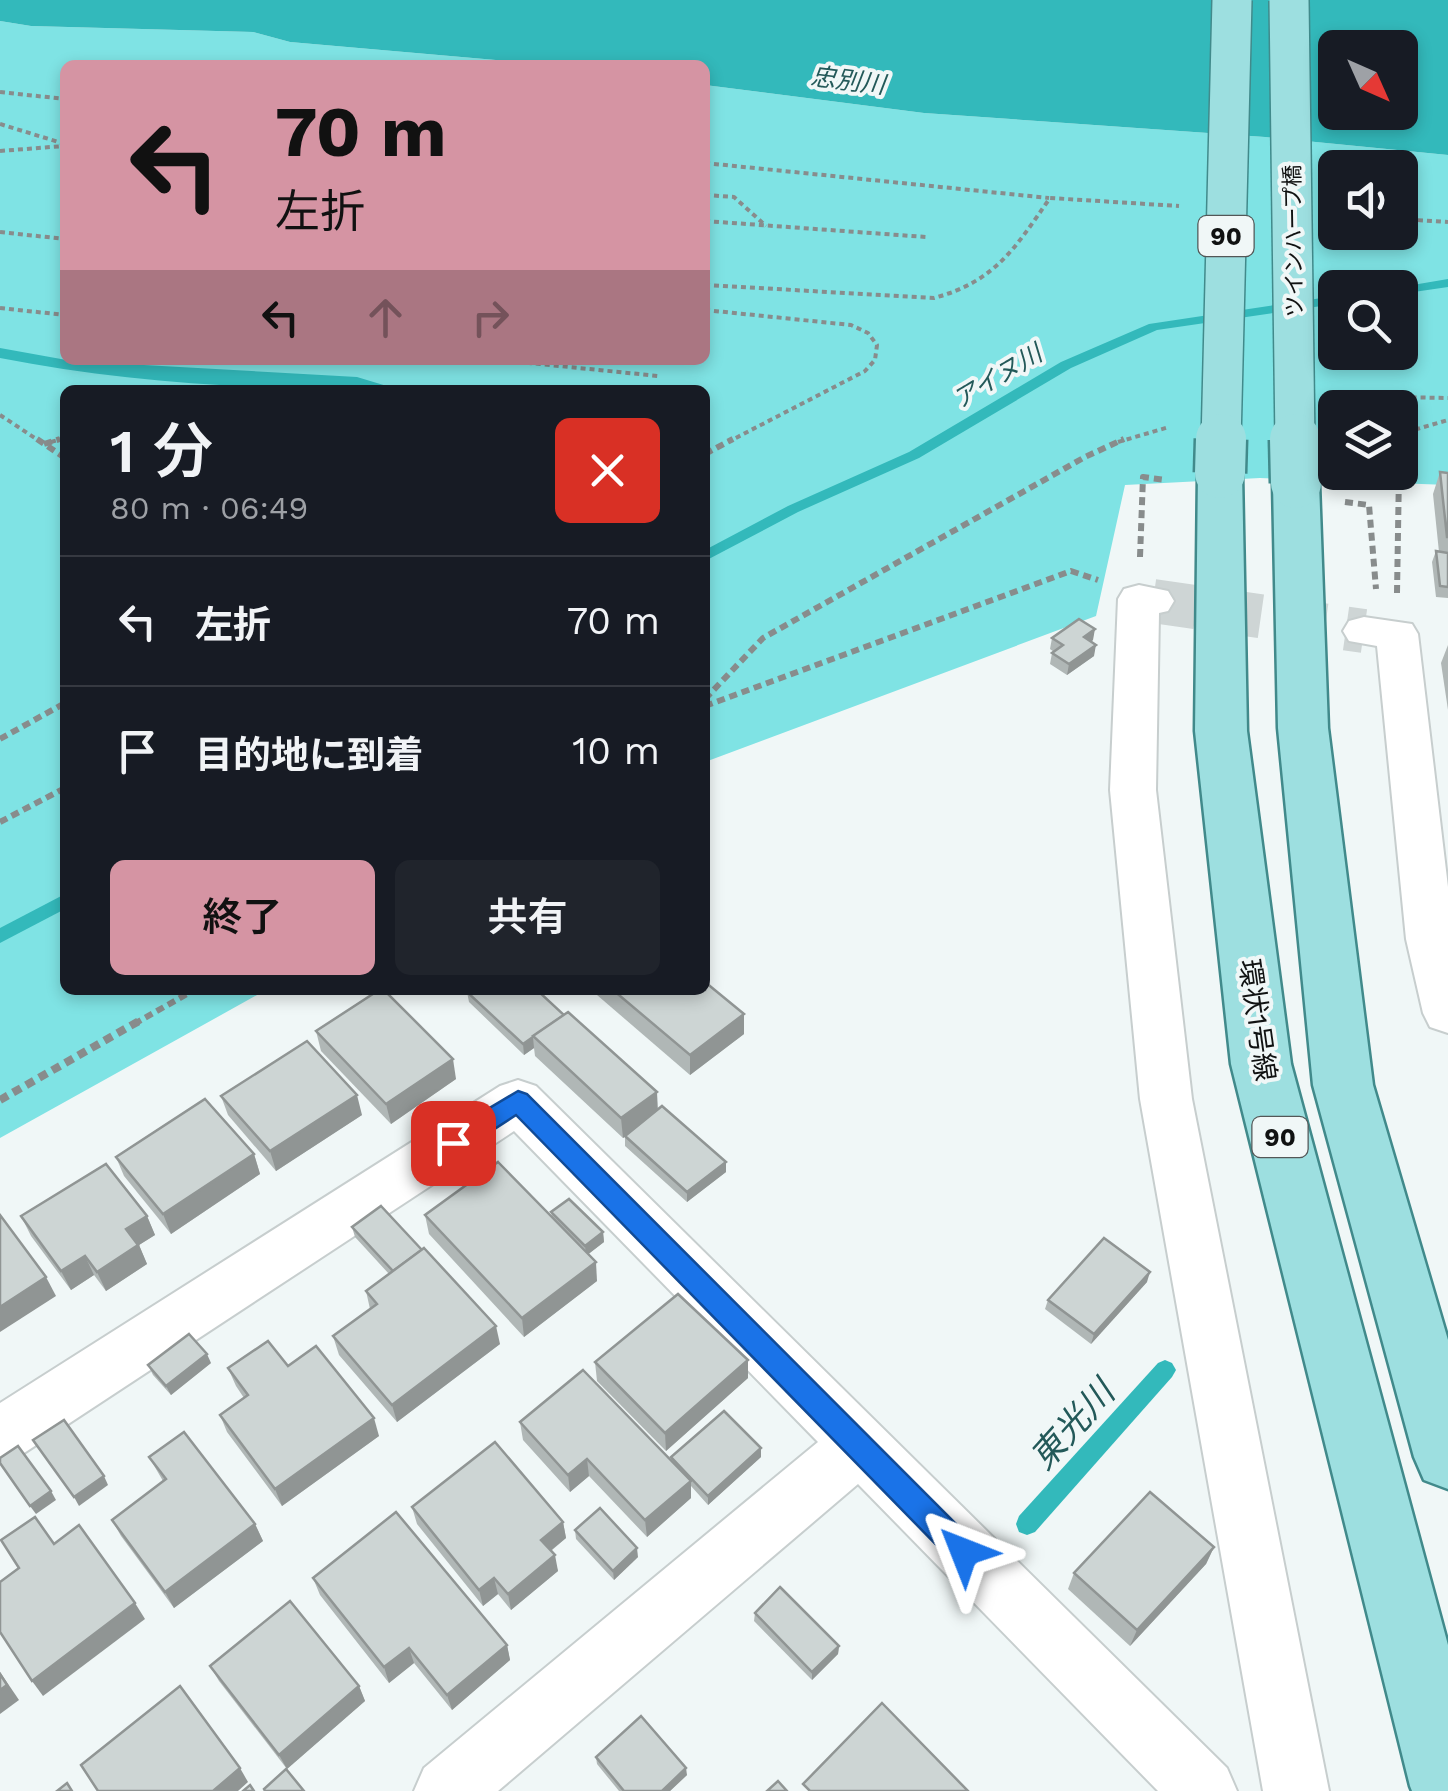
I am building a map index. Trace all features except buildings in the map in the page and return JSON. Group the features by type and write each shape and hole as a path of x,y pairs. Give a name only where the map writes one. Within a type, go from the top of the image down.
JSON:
{"main road":[{"name":"90","path":"1199,477 1232,0"},
{"name":"ツインハープ橋","path":"1289,0 1303,728 1344,1086 1448,1457"},
{"name":"環状1号線","path":"1199,477 1220,730 1261,1064 1448,1786"}],"street":[{"path":"1144,588 1133,790 1166,1099 1296,1791"},
{"path":"1379,624 1439,932 1448,1013"},
{"path":"0,1436 518,1101 1204,1791"},
{"path":"447,1791 858,1447"}],"path":[{"path":"0,92 60,98"},
{"path":"0,124 60,143"},
{"path":"0,151 60,145"},
{"path":"710,164 1050,198 1183,206"},
{"path":"710,195 734,198 767,227"},
{"path":"710,285 934,298 966,292 995,274 1050,198"},
{"path":"1418,220 1448,222"},
{"path":"710,221 926,237"},
{"path":"0,232 60,238"},
{"path":"0,308 60,314"},
{"path":"710,311 851,325 868,333 877,346 875,360 864,371 710,451"},
{"path":"549,365 658,376"},
{"path":"1418,397 1448,398"},
{"path":"0,415 60,455"},
{"path":"1418,429 1448,420"},
{"path":"710,693 763,638 1085,458 1122,440 1182,425"},
{"path":"42,444 60,439"},
{"path":"1144,588 1143,477 1199,477"},
{"path":"1379,624 1397,490"},
{"path":"1368,505 1379,624"},
{"path":"710,704 1071,571"},
{"path":"0,739 60,706"},
{"path":"0,822 60,791"},
{"path":"0,1100 185,995"}],"shaded area":[{"path":"0,21 31,26 253,32 290,42 495,60 60,60 60,365 710,365 710,86 924,113 1397,150 1318,150 1318,250 1418,250 1418,152 1448,155 1448,485 1418,484 1418,390 1318,390 1318,480 1260,478 1125,485 1096,616 710,760 710,385 60,385 60,995 257,995 0,1138"}],"water":[{"name":"忠別川","path":"0,0 1448,0 1448,155 1265,137 924,113 710,86 710,60 495,60 290,42 253,32 31,26 0,21"},
{"path":"0,348 60,359 60,365 143,365 357,377 383,385 221,385 149,380 0,358"}],"waterway":[{"name":"アイヌ川","path":"1418,287 1448,283"},
{"name":"アイヌ川","path":"710,553 793,509 914,455 1066,365 1154,327 1318,303"},
{"name":"アイヌ川","path":"0,936 60,904"},
{"name":"東光川","path":"1027,1524 1165,1370"}],"tunnel":[{"path":"1153,601 1364,631"}],"route":[{"path":"453,1143 518,1101 964,1552"}]}
